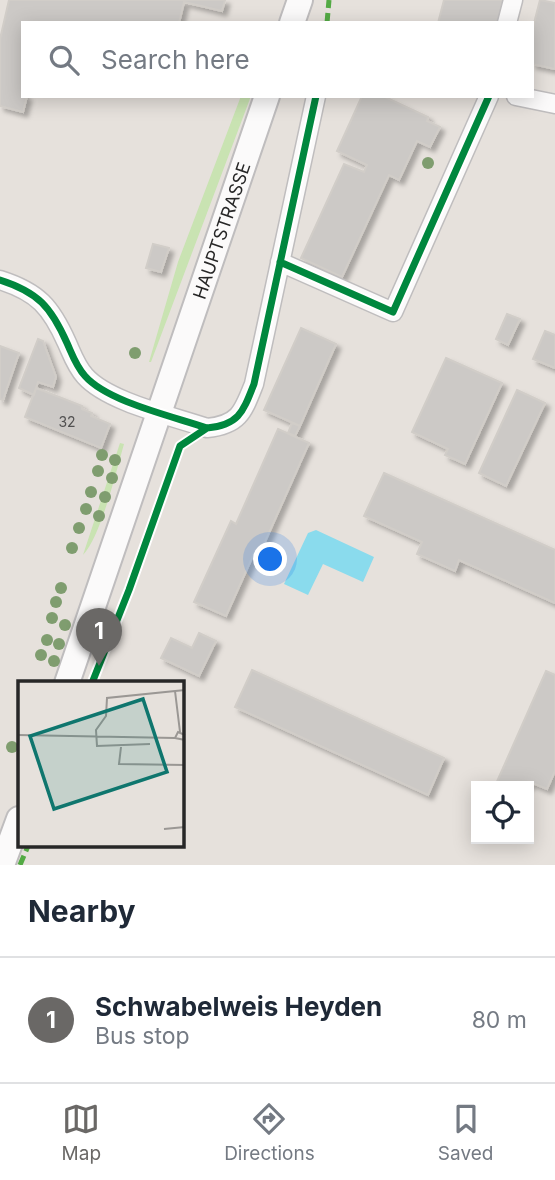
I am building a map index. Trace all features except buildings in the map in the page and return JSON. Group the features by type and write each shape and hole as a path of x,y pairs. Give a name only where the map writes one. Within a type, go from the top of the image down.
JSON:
{"main road":[{"path":"293,21 300,0"},
{"name":"HAUPTSTRASSE","path":"68,681 266,98"},
{"path":"1,864 18,822"}],"street":[{"path":"508,21 513,0"},
{"path":"0,280 27,290 45,304 55,317 76,363 94,385 108,394 206,428 223,426 236,420 245,408 254,384 316,98"},
{"path":"279,262 393,312 488,98"},
{"path":"526,98 555,104"}],"green space":[{"path":"240,98 250,98 149,362 178,262"},
{"path":"120,443 124,444 107,503 96,534 83,555"}],"water":[{"path":"316,530 374,557 363,582 323,564 308,595 284,584 308,533"}],"marked path":[{"path":"327,21 329,0"},
{"path":"20,865 27,848"}],"cycle path":[{"path":"0,280 24,290 42,302 61,330 74,360 95,385 124,401 207,428 233,420 243,409 254,384 316,98"},
{"path":"280,262 393,312 488,98"},
{"path":"93,681 129,590 180,446 207,428"}],"place":[{"name":"Schwabelweis Heyden","path":"99,666"}]}
